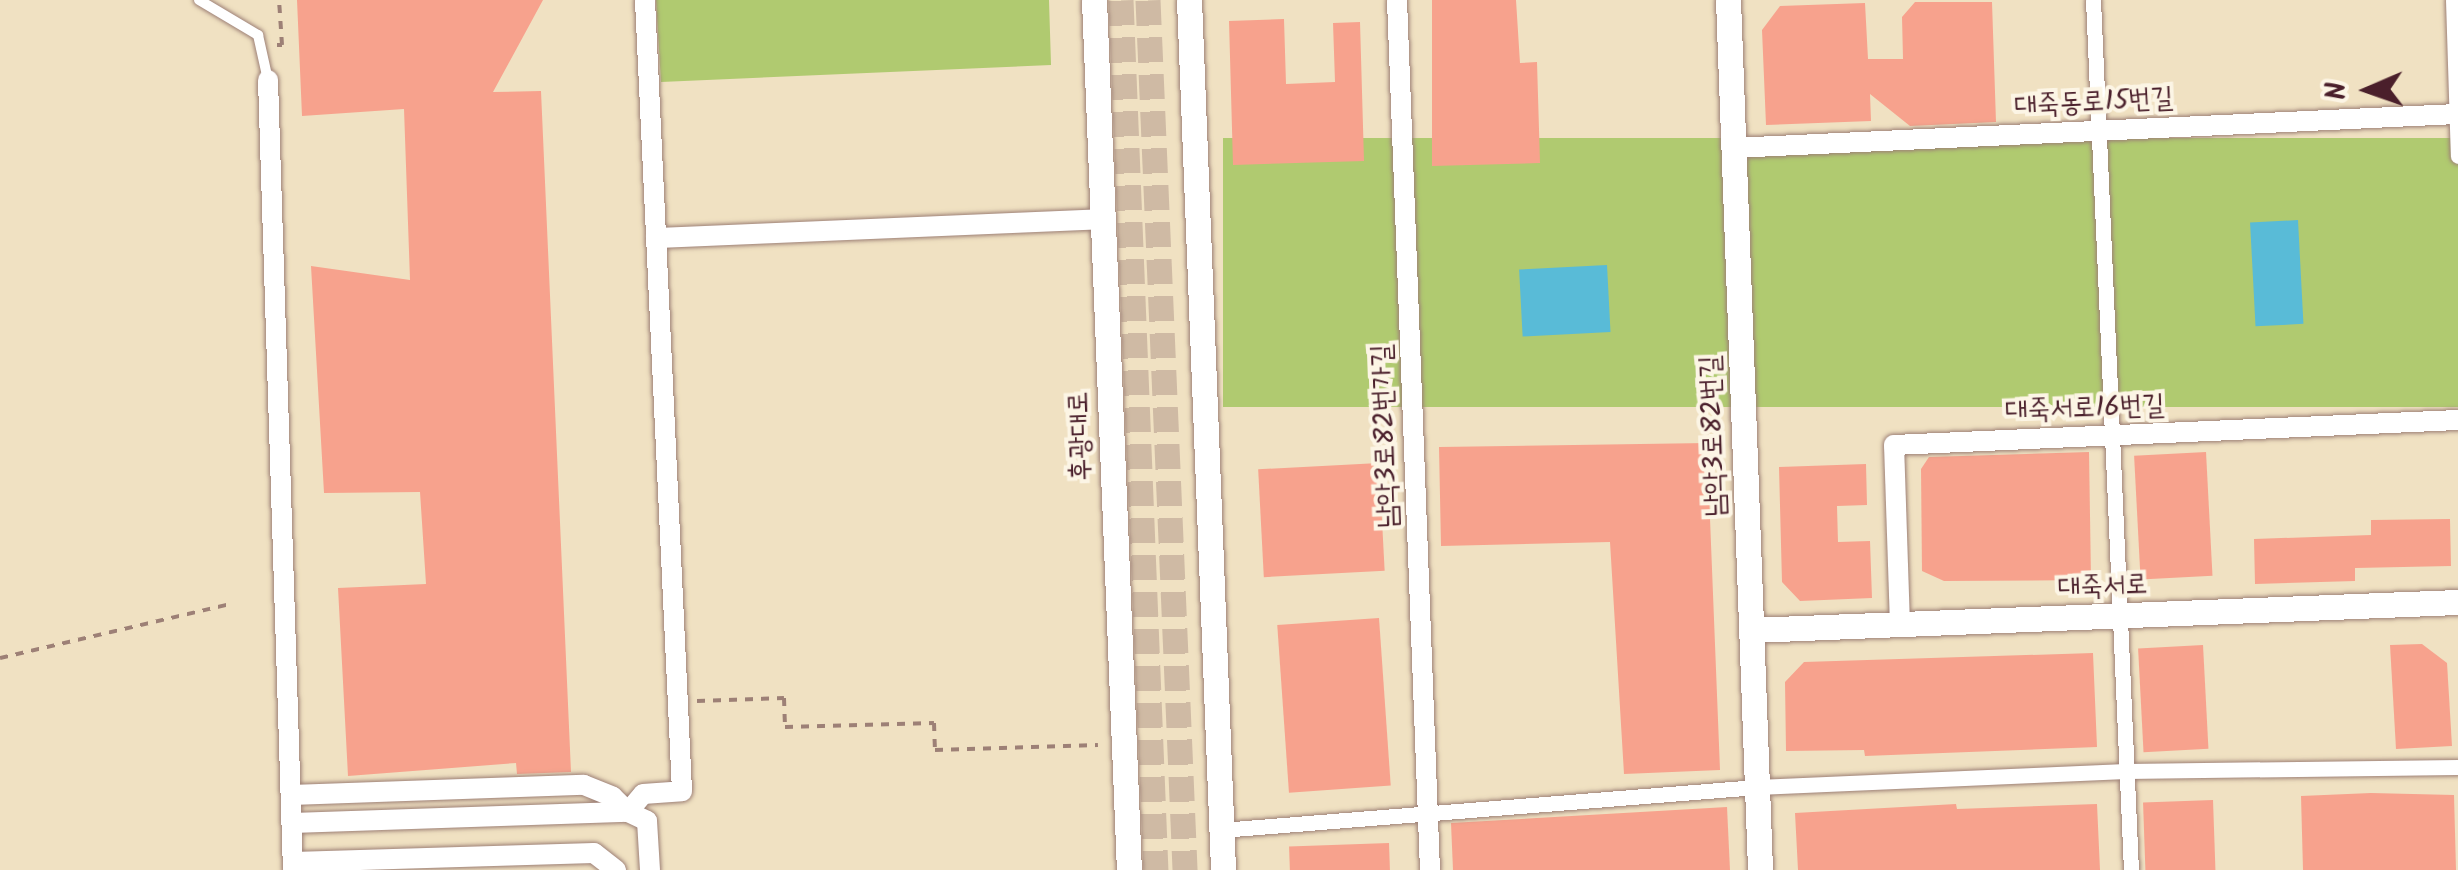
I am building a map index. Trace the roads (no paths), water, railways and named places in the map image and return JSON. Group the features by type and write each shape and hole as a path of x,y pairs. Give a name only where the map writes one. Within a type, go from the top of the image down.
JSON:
{"street":[{"path":"292,823 628,812 643,794 682,791 645,0"},
{"name":"후광대로","path":"1094,0 1128,870"},
{"path":"1189,0 1223,870"},
{"name":"남악3로82번가길","path":"1396,0 1430,870"},
{"name":"남악3로82번길","path":"1728,0 1760,870"},
{"path":"2093,0 2108,436 2131,870"},
{"path":"2454,0 2458,156"},
{"path":"268,80 293,866 594,853 616,870"},
{"name":"대죽동로15번길","path":"1733,148 2457,114"},
{"path":"656,238 1103,219"},
{"name":"대죽서로16번길","path":"1900,624 1894,445 2458,420"},
{"name":"대죽서로","path":"1751,630 2458,602"},
{"path":"1221,830 1757,787 2126,771 2458,767"},
{"path":"291,795 584,786 614,797 628,812 646,821 650,870"}],"lane":[{"path":"199,0 264,44 268,80"}],"water":[{"path":"2298,220 2303,324 2256,326 2250,223"},
{"path":"1607,265 1611,332 1523,337 1519,270"}],"tunnel":[{"path":"1121,0 1156,870"},
{"path":"1148,0 1185,870"}]}
